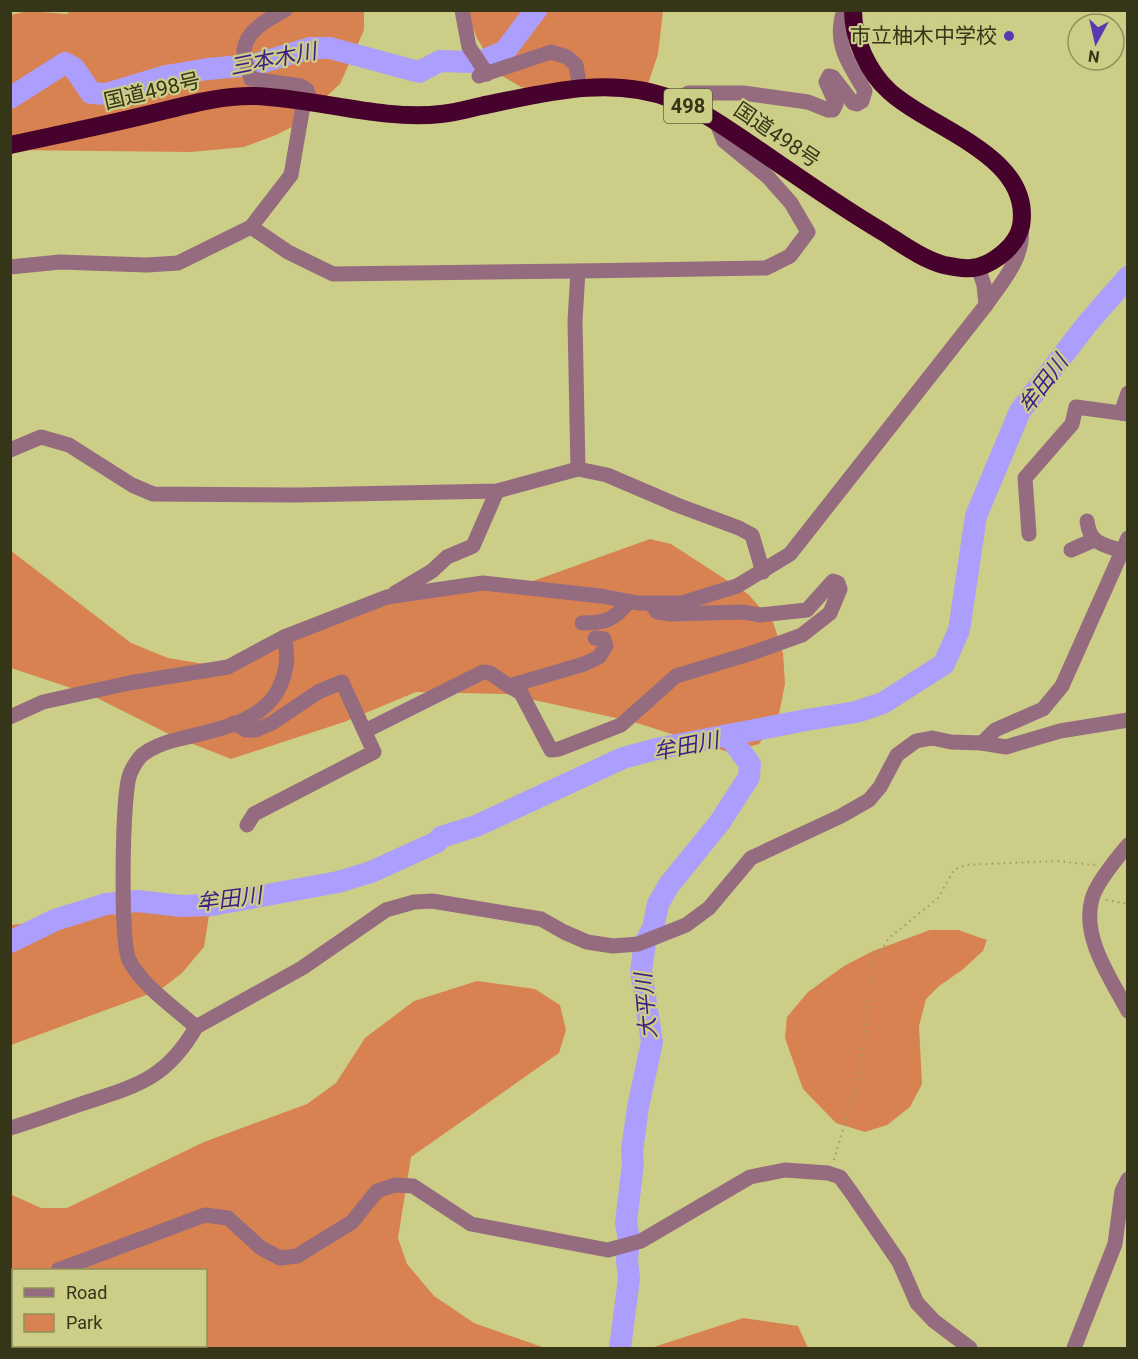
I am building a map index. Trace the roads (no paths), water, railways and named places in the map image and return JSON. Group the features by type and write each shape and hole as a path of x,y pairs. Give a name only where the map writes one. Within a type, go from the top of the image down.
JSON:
{"highway":[{"path":"853,10 859,44 869,66 887,90 915,111 977,148 997,163 1015,184 1020,197 1021,225 1017,238 1002,254 978,267"},
{"name":"国道498号","path":"10,145 209,100 252,96 307,101 395,114 440,114 565,89 609,87 640,89 678,101 716,121 868,224 928,260 962,268 978,267"}],"street":[{"path":"10,267 60,262 147,265 178,263 251,227 291,175 307,101 307,90 301,86 250,79 244,50 251,35 262,22 285,10"},
{"path":"462,10 469,47 484,74 551,52 567,57 576,66 580,88"},
{"path":"678,101 688,93 743,93 808,102 828,111 833,110 836,104 826,82 829,76 833,77 853,103 857,104 862,101 865,91 849,64 838,32 844,10"},
{"path":"251,227 288,252 333,274 766,268 790,256 808,232 791,203 768,177 724,141 716,121"},
{"path":"387,597 483,583 629,601 682,603 736,586 763,572 790,554 986,305 1019,252 1023,240 1021,225"},
{"path":"978,267 984,285 986,305"},
{"path":"578,271 575,321 578,469"},
{"path":"1029,534 1024,478 1072,424 1076,407 1124,414 1128,393"},
{"path":"10,450 41,437 69,445 132,485 153,494 298,495 497,491 578,469 607,475 752,535 763,572"},
{"path":"10,717 43,702 129,683 228,667 284,637 387,597 432,571 447,557 473,546 497,491"},
{"path":"1087,521 1088,533 1094,540"},
{"path":"982,743 995,730 1043,709 1062,686 1125,544 1094,540 1071,550"},
{"path":"365,731 483,672 490,673 521,693 551,750 559,749 621,725 676,676 802,635 830,613 840,589 838,583 833,581 807,610 759,615 744,612 671,614 657,612 651,603"},
{"path":"582,623 607,621 618,615 629,601"},
{"path":"196,1027 137,974 127,957 123,921 125,801 129,774 142,755 160,744 234,723 255,714 273,699 285,677 288,654 284,637"},
{"path":"509,686 584,664 599,657 606,646 604,639 595,638"},
{"path":"234,723 246,730 256,730 272,723 318,692 342,682 375,752 254,814 247,825"},
{"path":"10,1128 140,1084 166,1066 187,1043 196,1027 302,968 386,910 414,902 432,901 541,919 587,942 613,946 638,944 686,925 709,908 751,858 841,816 869,800 880,787 897,755 916,741 932,738 1006,747 1060,731 1128,720"},
{"path":"1128,845 1110,867 1092,898 1089,920 1098,956 1128,1011"},
{"path":"61,1269 205,1215 228,1218 261,1248 280,1258 297,1256 352,1222 377,1191 395,1185 414,1186 471,1224 608,1250 640,1241 750,1177 785,1170 828,1173 840,1177 893,1253 917,1303 934,1321 970,1348"},
{"path":"1074,1348 1114,1244 1122,1191 1128,1179"}],"waterway":[{"name":"三本木川","path":"10,98 65,63 74,68 91,93 106,94 166,76 253,65 310,48 330,48 419,72 440,61 485,60 505,51 536,10"},
{"name":"牟田川","path":"10,942 55,920 106,904 138,901 181,906 212,905 338,882 371,872 437,842 441,837 476,826 623,758 656,749 856,712 883,703 944,664 959,630 976,516 1020,411 1087,324 1128,277"},
{"name":"大平川","path":"620,1348 629,1279 627,1260 629,1239 626,1223 633,1163 632,1151 638,1107 652,1042 641,971 645,943 653,928 658,904 669,885 720,822 749,777 750,764 728,735"}],"place":[{"name":"市立柚木中学校","path":"1009,36"}]}
